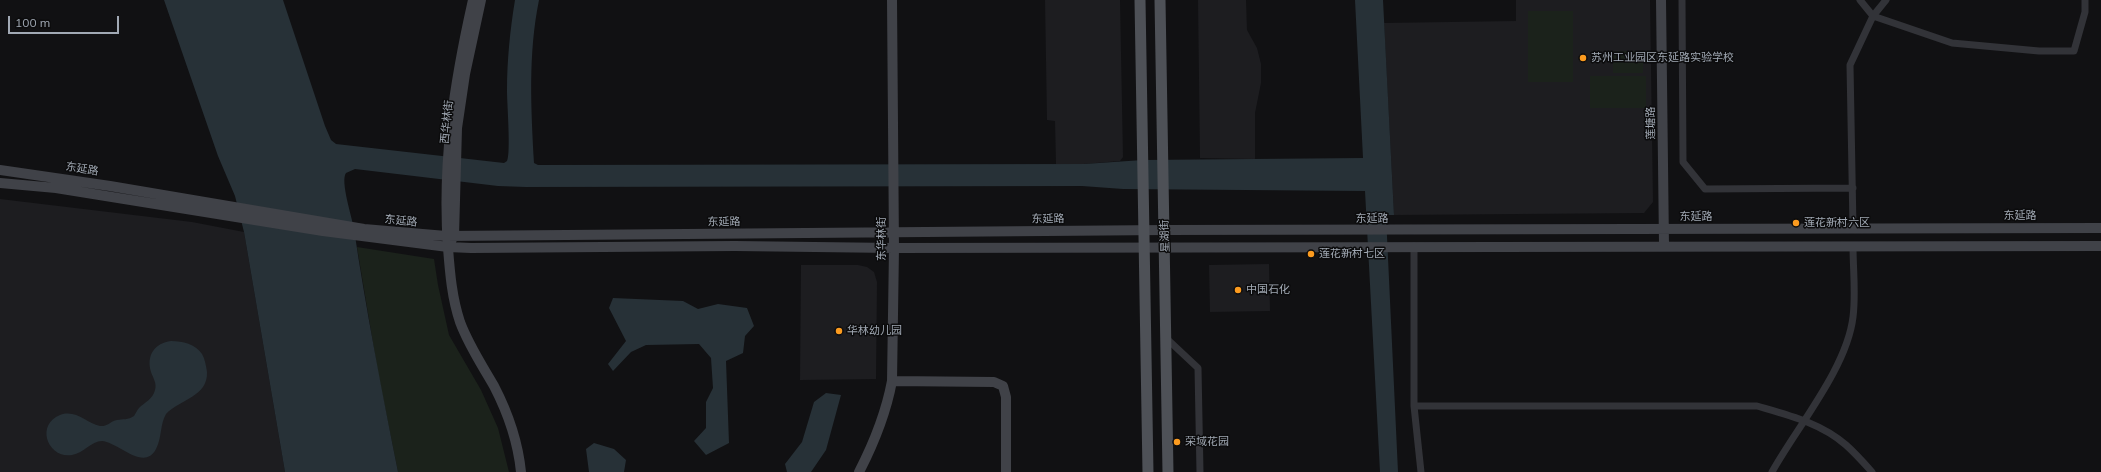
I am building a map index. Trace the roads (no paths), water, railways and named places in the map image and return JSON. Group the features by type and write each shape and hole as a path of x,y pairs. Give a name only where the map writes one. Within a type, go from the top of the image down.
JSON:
{"main road":[{"name":"西华林街","path":"473,0 452,101 450,236 448,247 451,284 460,322 477,360 493,384 506,411 514,435 521,472"},
{"name":"西华林街","path":"452,156 460,102 481,0"},
{"name":"东华林街","path":"858,472 880,425 888,402 892,381 894,232 892,0"},
{"name":"星湖街","path":"1140,0 1148,472"},
{"name":"星湖街","path":"1160,0 1162,190 1165,230 1168,472"},
{"name":"莲塘路","path":"1661,0 1664,245"},
{"name":"东延路","path":"0,170 94,183 220,210"},
{"name":"东延路","path":"0,183 56,188 220,210 448,247 471,248 735,246 894,248 1664,245 2101,246"},
{"name":"东延路","path":"365,233 450,236 1144,230 1390,231 2101,228"},
{"path":"892,381 994,382 1003,386 1006,397 1006,472"}],"street":[{"path":"1682,0 1683,162 1705,189 1853,188"},
{"path":"1860,0 1873,16 1952,43 2039,51 2074,50 2086,12 2085,0"},
{"path":"1853,228 1850,65 1873,16 1886,0"},
{"path":"1414,246 1414,406 1420,472"},
{"path":"1772,472 1818,398 1845,350 1853,317 1853,246"},
{"path":"1166,338 1198,368 1200,472"},
{"path":"1414,406 1757,406 1804,419 1846,444 1872,472"}],"place":[{"name":"苏州工业园区东延路实验学校","path":"1583,58"},
{"name":"莲花新村六区","path":"1796,223"},
{"name":"莲花新村七区","path":"1311,254"},
{"name":"中国石化","path":"1238,290"},
{"name":"华林幼儿园","path":"839,331"},
{"name":"荣域花园","path":"1177,442"}]}
